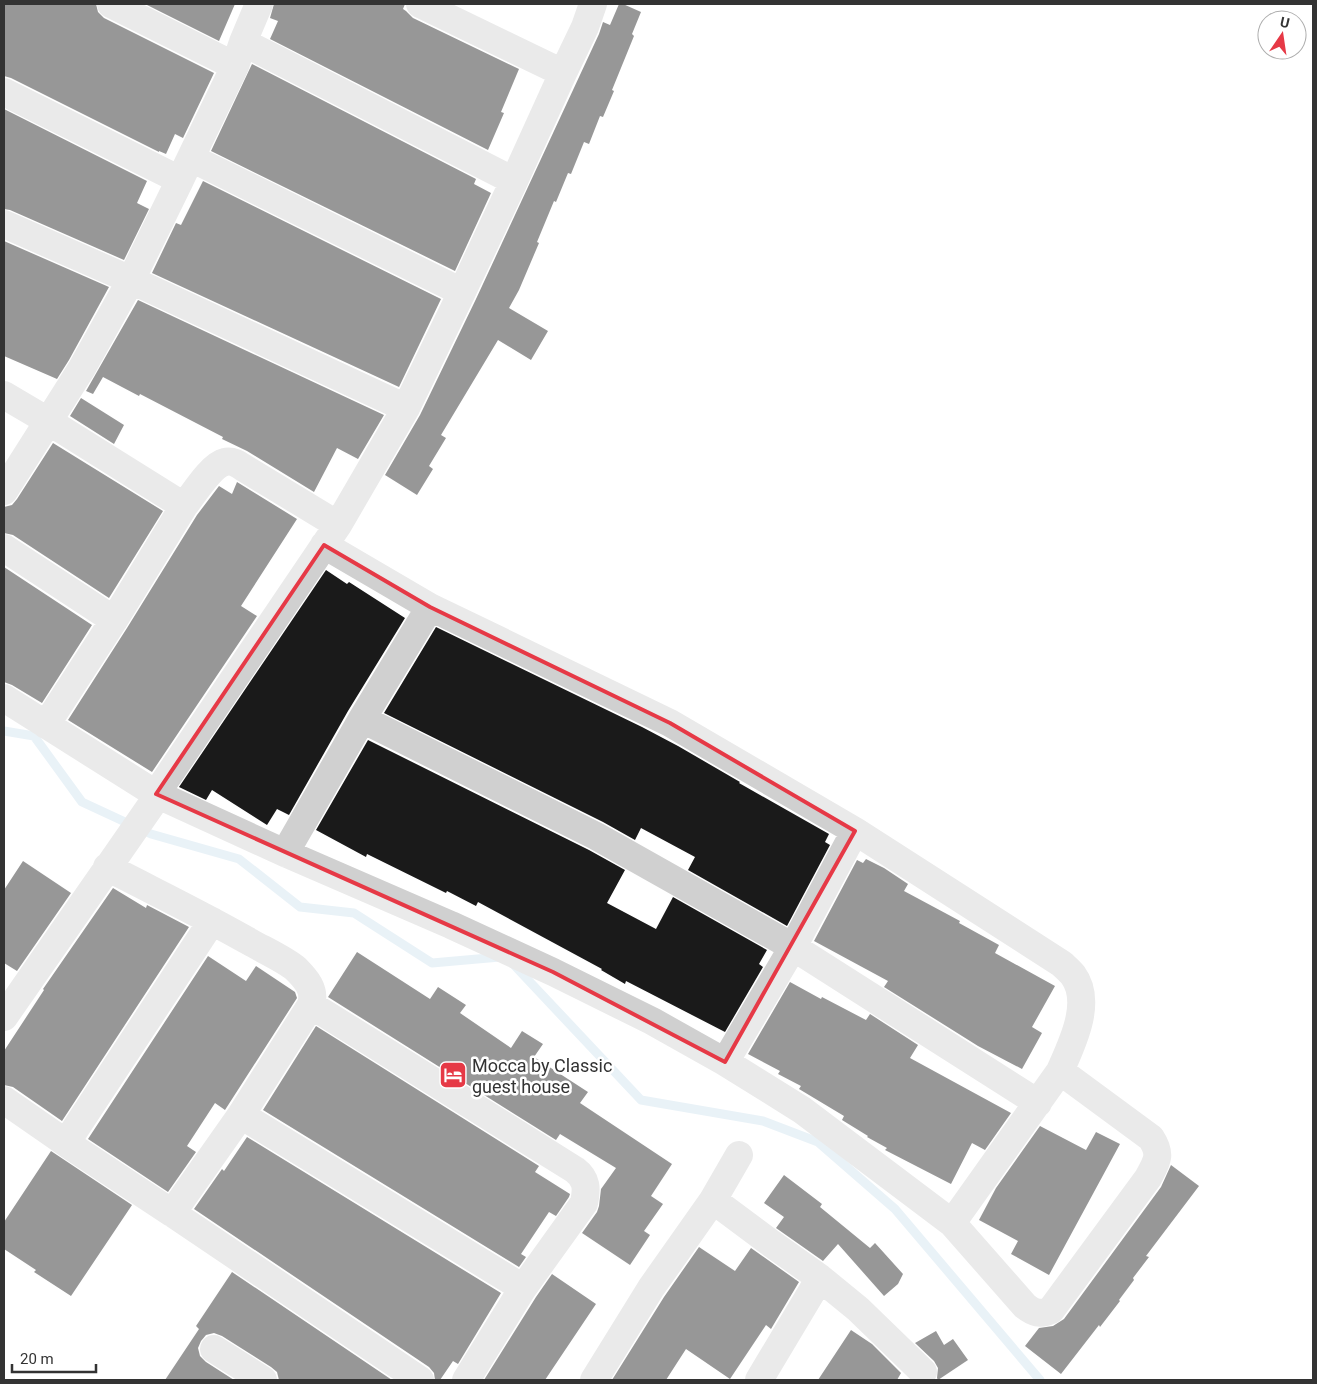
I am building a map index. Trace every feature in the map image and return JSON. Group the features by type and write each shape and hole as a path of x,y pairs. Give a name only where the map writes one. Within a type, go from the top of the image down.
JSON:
{"street":[{"path":"111,4 239,54 514,181"},
{"path":"4,492 82,368 131,280 186,169 239,54 259,4"},
{"path":"420,4 563,73"},
{"path":"4,1017 154,799 331,535 406,408 514,181 585,27 593,4"},
{"path":"4,92 186,169 462,292"},
{"path":"4,224 131,280 406,408"},
{"path":"4,395 184,506"},
{"path":"46,725 114,620 184,506 216,467 224,462 231,462 244,468 331,535 430,607 670,724 855,831 1062,964 1072,974 1078,982 1081,1014 1071,1047 1060,1071 952,1223"},
{"path":"4,548 114,620"},
{"path":"285,853 362,718 430,607"},
{"path":"4,698 154,799 285,853 553,972 652,1021 725,1062 802,1110 952,1223 1025,1306 1032,1311 1043,1313 1051,1310 1148,1178 1158,1156 1157,1147 1151,1138 1060,1071"},
{"path":"362,718 596,836 793,947 1038,1103"},
{"path":"725,1062 793,947 855,831"},
{"path":"111,862 294,967 307,981 313,996 310,1005 241,1115 172,1213"},
{"path":"66,1144 212,921"},
{"path":"310,1005 582,1175 586,1192 584,1203 523,1288 466,1380"},
{"path":"4,1100 66,1144 420,1380"},
{"path":"241,1115 523,1288"},
{"path":"594,1380 651,1288 713,1200 739,1155"},
{"path":"713,1200 820,1278 858,1309 923,1372"},
{"path":"759,1380 820,1278"},
{"path":"214,1349 263,1380"}],"highlighted area":[{"path":"324,545 430,607 670,723 855,831 725,1062 553,972 156,794"}],"building":[{"path":"4,4 96,4 98,12 104,18 214,73 183,138 175,134 166,154 159,152 4,76"},
{"path":"145,4 235,4 219,41"},
{"path":"274,4 405,4 403,9 413,18 519,69 501,112 504,113 488,150 270,39 278,21 270,18"},
{"path":"619,4 641,12 632,34 634,36 603,117 600,116 589,144 584,142 571,174 568,173 556,202 554,201 537,242 539,243 519,290 509,308 548,331 531,360 498,340 441,435 446,438 429,466 433,469 417,495 385,475 420,415 476,299 603,22 610,25"},
{"path":"252,64 476,179 474,184 491,193 455,271 211,151"},
{"path":"4,109 147,181 137,203 149,209 124,260 4,209"},
{"path":"203,181 441,299 399,387 152,273 176,223 181,225"},
{"path":"4,241 109,287 57,379 4,356"},
{"path":"138,300 384,415 358,459 337,448 314,492 247,451 222,439 223,437 103,377 93,394 86,391"},
{"path":"81,398 124,425 114,444 70,416"},
{"path":"53,443 163,511 109,598 13,535 4,533 4,507 12,505 17,499"},
{"path":"237,482 297,519 241,606 257,616 152,772 68,720 197,515 219,486 232,494"},
{"path":"4,567 92,625 42,703 4,682"},
{"path":"326,570 347,584 349,582 405,618 348,711 289,815 277,809 267,825 212,790 206,800 179,787"},
{"path":"436,627 642,727 829,834 825,842 830,845 787,926 688,870 695,857 641,828 635,840 603,822 384,713"},
{"path":"368,740 589,850 625,870 607,903 656,929 673,897 767,950 759,964 763,967 725,1032 626,981 625,984 602,969 478,902 476,906 447,891 446,893 367,854 366,857 316,830"},
{"path":"866,859 908,884 904,891 960,921 959,923 999,945 995,953 1055,986 1032,1027 1042,1033 1022,1069 978,1046 884,987 888,981 814,941 857,860 863,863"},
{"path":"23,861 71,893 17,971 4,963 4,890"},
{"path":"113,888 146,908 147,905 189,927 62,1121 13,1087 4,1085 4,1051 43,989"},
{"path":"357,952 430,999 438,987 466,1005 460,1013 511,1048 522,1031 543,1044 534,1057 588,1092 580,1103 672,1164 651,1196 663,1204 644,1231 650,1235 630,1265 582,1233 597,1212 601,1189 616,1168 560,1134 556,1140 328,997"},
{"path":"208,956 246,981 256,966 295,992 297,998 225,1110 215,1103 187,1146 196,1152 168,1192 88,1139"},
{"path":"790,982 866,1020 870,1014 918,1045 910,1058 1011,1113 985,1150 972,1143 951,1184 885,1150 887,1148 842,1120 844,1116 799,1089 801,1086 778,1074 780,1071 748,1054"},
{"path":"316,1026 539,1166 535,1172 570,1194 556,1216 549,1212 521,1254 526,1257 519,1267 263,1110"},
{"path":"1040,1126 1086,1150 1096,1132 1120,1144 1049,1275 1011,1254 1018,1241 979,1220 996,1188"},
{"path":"247,1137 501,1293 458,1364 453,1361 440,1380 435,1380 434,1373 429,1367 194,1209 222,1169 224,1171"},
{"path":"51,1151 132,1205 71,1296 34,1272 36,1270 4,1249 4,1222"},
{"path":"1171,1165 1199,1186 1146,1256 1149,1257 1133,1278 1134,1280 1120,1301 1061,1374 1025,1346 1039,1328 1053,1326 1064,1319 1161,1187"},
{"path":"784,1175 822,1204 820,1207 870,1248 875,1243 903,1274 898,1284 884,1296 838,1244 823,1261 776,1228 784,1217 764,1203"},
{"path":"699,1247 735,1271 751,1248 799,1282 771,1329 766,1325 730,1379 686,1349 666,1380 612,1380 664,1297"},
{"path":"232,1272 392,1380 279,1380 277,1372 271,1367 222,1336 214,1333 206,1335 201,1341 198,1348 200,1356 234,1380 165,1380 199,1329 196,1326"},
{"path":"552,1274 596,1304 545,1380 484,1380 536,1297"},
{"path":"851,1330 872,1344 901,1373 897,1380 818,1380"},
{"path":"936,1331 944,1345 953,1339 968,1360 938,1380 938,1368 934,1361 915,1343"}],"waterway":[{"path":"4,731 34,736 82,802 151,834 239,859 300,907 354,913 432,963 500,957"},
{"path":"514,965 641,1100 763,1121 818,1142 895,1209 1040,1380"}],"place":[{"name":"Mocca by Classic guest house","path":"453,1075"}]}
